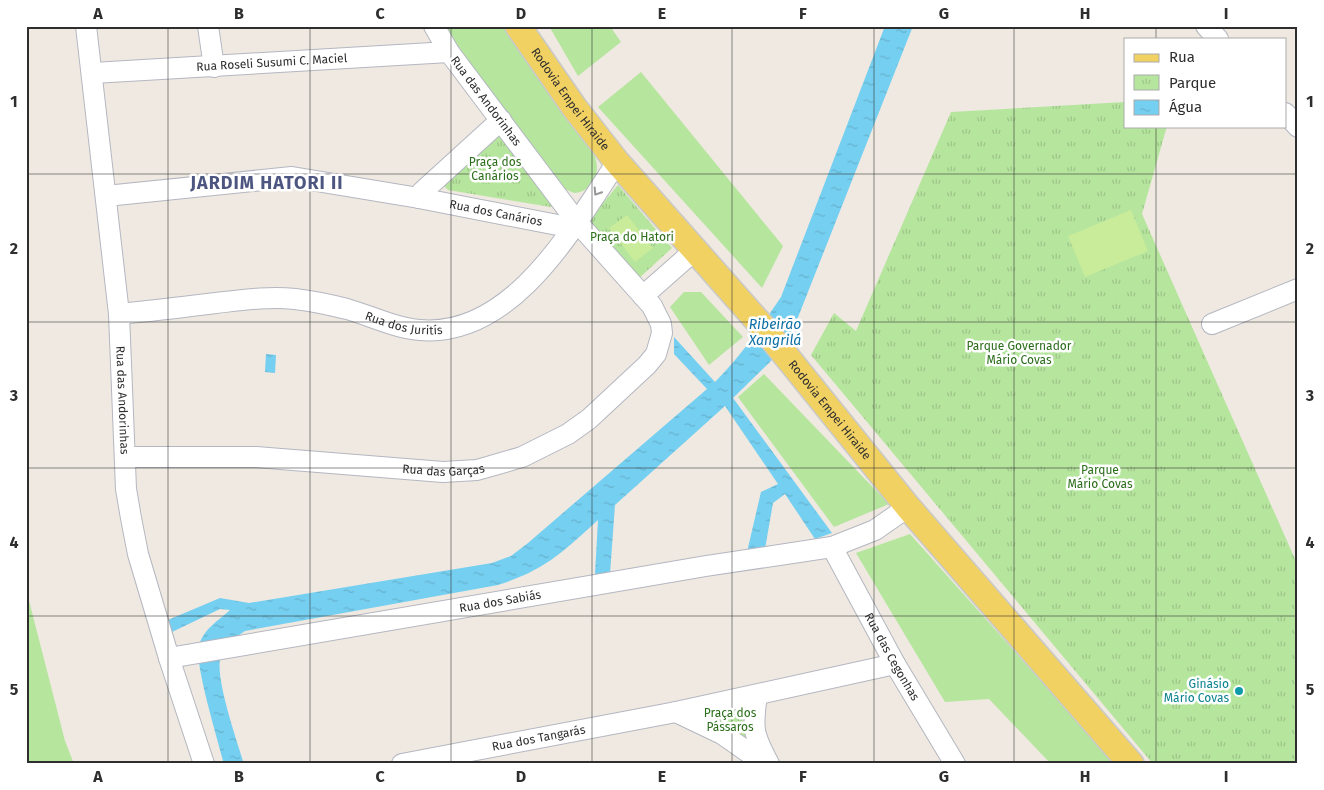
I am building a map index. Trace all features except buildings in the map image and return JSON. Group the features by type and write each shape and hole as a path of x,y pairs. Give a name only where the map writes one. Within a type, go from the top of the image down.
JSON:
{"main road":[{"name":"Rodovia Empei Hiraide","path":"518,26 574,107 617,162 762,326 908,507 1131,764"}],"street":[{"name":"Rua das Andorinhas","path":"86,26 93,73 118,314 126,488 136,545 169,658 204,764"},
{"path":"208,26 214,67"},
{"name":"Rua das Andorinhas","path":"434,26 449,52 501,120 575,225 643,296"},
{"path":"1206,26 1217,38"},
{"name":"Rua Roseli Susumi C. Maciel","path":"93,73 449,52"},
{"path":"1286,114 1298,126"},
{"path":"419,198 422,192 501,120"},
{"name":"Rua dos Juritís","path":"118,314 241,300 296,299 346,309 376,320 419,330 460,328 477,321 497,308 541,270 575,225 617,162"},
{"name":"Rua dos Canários","path":"106,196 292,177 575,225"},
{"path":"643,296 694,251"},
{"path":"1212,324 1298,289"},
{"name":"Rua das Garças","path":"126,457 256,456 443,472 477,470 505,463 538,450 568,434 590,419 647,365 656,354 662,333 657,314 643,296"},
{"name":"Rua dos Sabiás","path":"169,658 706,566 832,547 874,530 908,507"},
{"name":"Rua das Cegonhas","path":"832,547 895,664 955,764"},
{"name":"Rua dos Tangarás","path":"402,764 676,712 895,664"},
{"path":"757,695 753,722 754,734 767,764"},
{"path":"676,712 722,734 767,764"}],"green space":[{"path":"445,26 502,26 594,155 597,168 591,185 581,192 574,193 565,189 492,97"},
{"path":"549,26 610,26 621,42 578,76"},
{"path":"641,72 783,246 762,288 598,107"},
{"name":"Parque Mário Covas","path":"1124,102 1124,128 1166,128 1142,214 1295,559 1298,559 1298,764 1153,764 811,355 834,313 856,331 951,112"},
{"name":"Praça dos Canários","path":"497,132 555,204 551,207 448,190 443,185"},
{"name":"Praça do Hatori","path":"618,185 672,248 637,280 588,221"},
{"path":"1131,210 1148,251 1085,277 1068,236"},
{"path":"627,215 653,248 635,262 609,228"},
{"path":"684,292 701,292 743,337 709,365 670,307"},
{"path":"764,374 889,504 834,527 738,397"},
{"path":"910,534 1115,764 1051,764 989,699 945,702 856,553"},
{"path":"26,589 65,741 74,764 26,764"},
{"name":"Praça dos Pássaros","path":"744,707 743,726 749,743 704,715"}],"water":[{"name":"Ribeirão Xangrilá","path":"885,26 913,26 789,340 770,362 733,398 832,533 815,539 785,494 773,503 765,549 747,552 761,492 778,484 725,406 615,505 610,574 595,574 598,520 552,559 529,573 498,585 245,631 230,643 220,659 221,681 244,764 224,764 203,683 198,653 199,644 205,633 230,610 220,609 172,632 168,620 220,598 249,603 492,563 511,556 528,543 707,389 674,354 674,337 715,382 742,352 781,297"},
{"path":"266,354 276,355 275,373 265,372"}],"place":[{"name":"Ginásio Mário Covas","path":"1239,691"}],"district":[{"name":"JARDIM HATORI II","path":"267,183"}],"park label":[{"name":"Parque Governador Mário Covas","path":"1019,353"}]}
